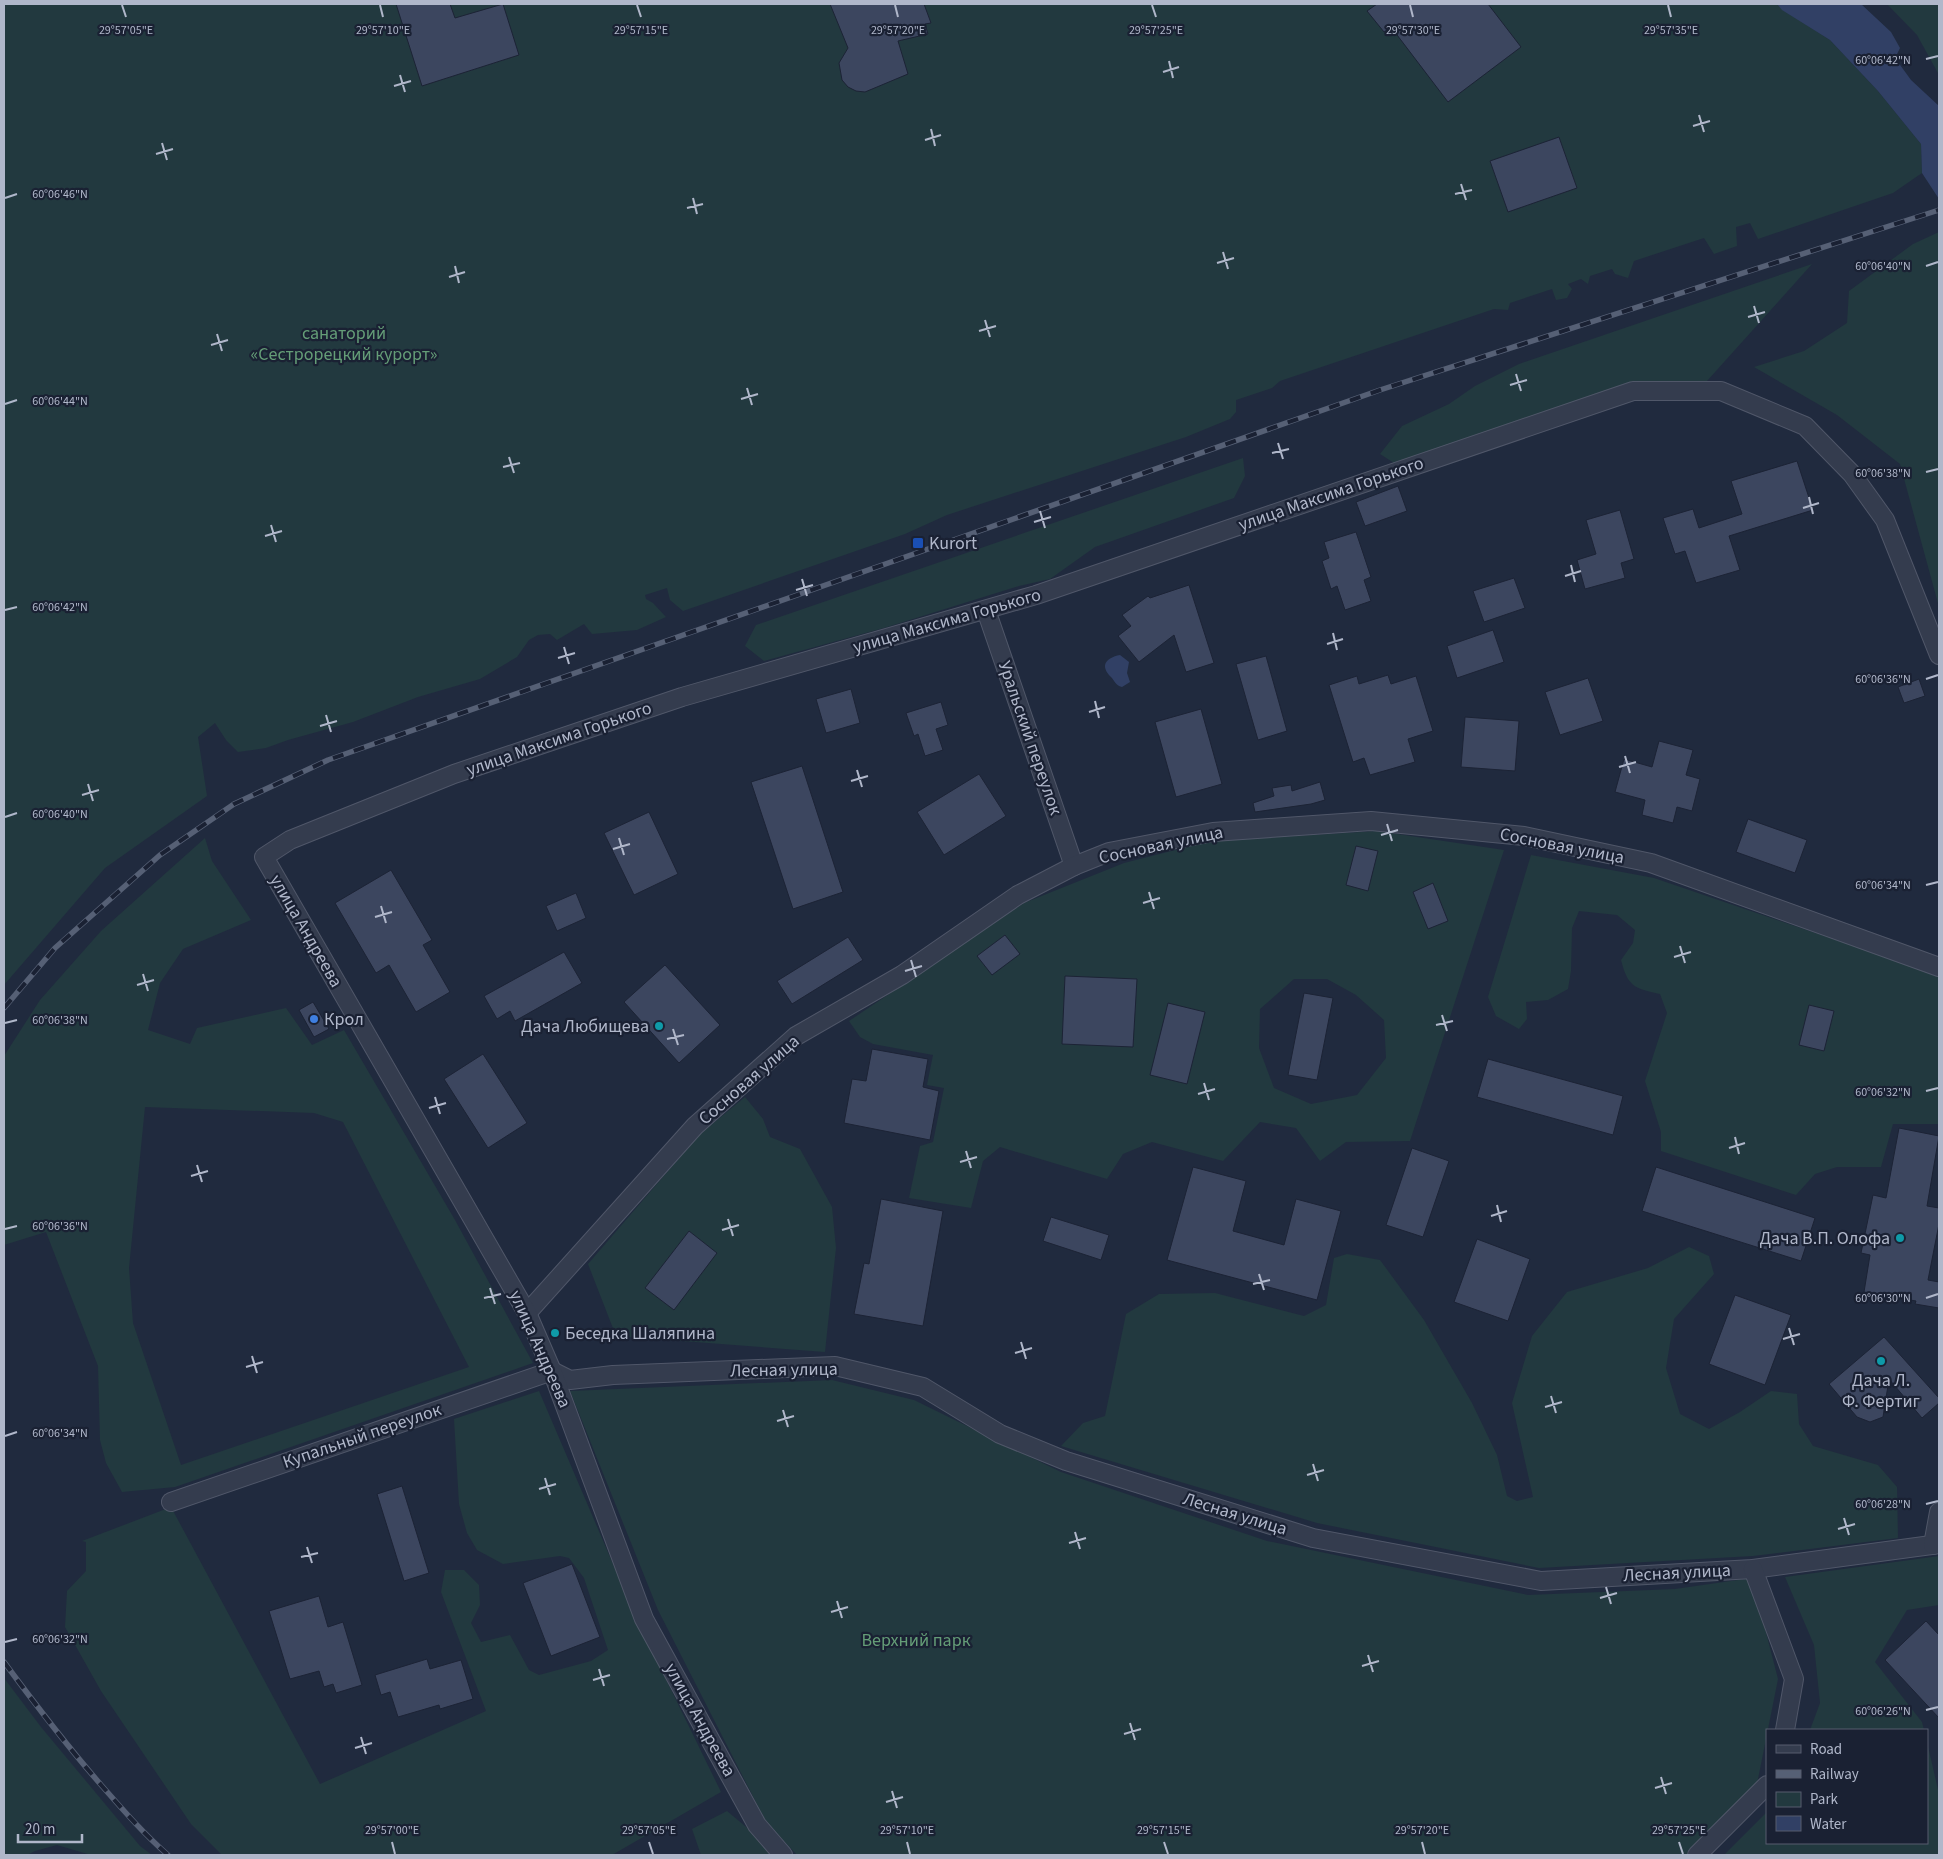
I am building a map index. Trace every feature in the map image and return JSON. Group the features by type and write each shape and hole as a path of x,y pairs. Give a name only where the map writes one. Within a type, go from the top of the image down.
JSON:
{"street":[{"name":"улица Максима Горького","path":"264,858 290,840 462,771 682,697 1045,592 1633,391 1721,391 1805,426 1852,474 1885,520 1939,655"},
{"name":"Уральский переулок","path":"986,610 1074,866"},
{"name":"Сосновая улица","path":"527,1313 696,1126 796,1036 902,975 1018,895 1074,866 1109,852 1213,832 1371,821 1524,836 1651,863 1939,968"},
{"name":"улица Андреева","path":"264,858 527,1313 552,1371 644,1619 757,1825 783,1855"},
{"name":"Лесная улица","path":"552,1371 570,1380 613,1375 835,1366 923,1387 1000,1434 1066,1461 1314,1538 1541,1581 1753,1569 1936,1544"},
{"name":"Купальный переулок","path":"171,1502 552,1371"},
{"path":"1936,1544 1939,1512"},
{"path":"1753,1569 1794,1679 1785,1729"},
{"path":"1697,1855 1766,1786"}],"green space":[{"name":"санаторий «Сестрорецкий курорт»","path":"4,4 1777,4 1783,10 1830,40 1878,91 1921,144 1922,173 1893,193 1758,239 1750,223 1736,227 1737,246 1714,254 1704,238 1634,261 1628,278 1615,274 1612,269 1590,276 1588,284 1581,279 1568,284 1572,289 1567,298 1556,300 1552,289 1510,303 1508,310 1494,309 1280,381 1272,388 1236,400 1236,412 1230,419 1186,437 947,515 905,534 683,611 670,600 667,588 645,595 646,599 653,603 666,617 637,630 592,634 584,624 557,640 550,634 538,635 529,640 517,657 480,679 418,697 353,722 266,748 238,752 226,740 215,723 198,737 207,796 105,868 4,985"},
{"path":"1887,4 1939,4 1939,75 1917,35"},
{"path":"1939,232 1939,607 1900,464 1837,415 1754,367 1804,351 1847,323 1849,291 1913,244"},
{"path":"1812,264 1707,381 1631,384 1394,463 1380,454 1402,426 1449,404 1475,386 1519,364"},
{"path":"1243,458 1245,476 1234,498 1095,547 1050,579 1019,586 884,628 764,661 745,646 756,625"},
{"path":"1377,831 1504,850 1410,1141 1346,1142 1320,1161 1296,1128 1260,1122 1223,1161 1152,1142 1123,1154 1107,1179 1000,1147 983,1161 971,1208 909,1198 920,1146 933,1142 944,1088 927,1085 933,1055 873,1044 860,1037 849,1021 1024,903 1124,863 1211,841","holes":["1294,979 1327,979 1356,995 1384,1020 1386,1058 1357,1095 1311,1104 1274,1088 1259,1048 1260,1009"]},
{"path":"205,838 212,861 251,920 183,949 160,983 148,1030 190,1044 197,1028 286,1008 312,1045 344,1030 455,1220 533,1363 175,1487 122,1492 106,1463 100,1440 98,1366 46,1232 4,1245 4,1056 40,1000 101,931","holes":["145,1107 314,1113 343,1122 469,1367 181,1465 133,1323 129,1268"]},
{"path":"1531,855 1654,878 1939,975 1939,1124 1893,1124 1881,1167 1837,1167 1815,1174 1796,1195 1661,1151 1661,1132 1645,1081 1667,1013 1660,994 1638,988 1626,976 1621,960 1633,943 1635,930 1617,915 1579,911 1572,928 1571,971 1568,989 1548,1000 1526,1002 1527,1019 1519,1029 1496,1016 1488,997"},
{"path":"745,1097 763,1119 770,1137 800,1149 832,1207 836,1248 825,1352 616,1336 588,1264 699,1135"},
{"path":"1689,1247 1709,1256 1714,1274 1674,1319 1666,1368 1680,1414 1709,1429 1740,1412 1771,1391 1797,1394 1799,1424 1813,1446 1878,1465 1897,1487 1898,1538 1753,1556 1539,1568 1317,1523 1061,1446 1083,1423 1105,1416 1126,1314 1159,1294 1215,1293 1304,1316 1326,1305 1334,1258 1347,1254 1380,1260 1424,1320 1472,1403 1497,1455 1507,1496 1517,1501 1533,1497 1512,1403 1532,1336 1567,1292 1648,1268"},
{"name":"Верхний парк","path":"832,1380 914,1400 1061,1472 1267,1541 1528,1595 1675,1589 1752,1578 1778,1679 1768,1729 1766,1729 1766,1739 1757,1784 1687,1855 797,1855 766,1822 658,1610 570,1391"},
{"path":"539,1391 637,1620 721,1792 612,1855 222,1855 191,1824 101,1691 65,1627 67,1591 86,1571 86,1542 82,1541 171,1507 320,1784 486,1711 441,1592 445,1570 464,1570 479,1585 480,1605 471,1623 481,1642 510,1635 529,1670 539,1675 591,1661 608,1650 584,1578 569,1558 560,1556 503,1564 477,1550 467,1533 459,1504 454,1419"},
{"path":"1939,1556 1939,1605 1907,1610 1875,1662 1922,1722 1924,1729 1810,1729 1820,1703 1814,1645 1785,1577"},
{"path":"4,1678 41,1727 140,1846 152,1855 91,1855 57,1845 27,1855 4,1855"},
{"path":"1928,1746 1939,1794 1939,1855 1724,1855 1766,1813 1766,1844 1928,1844"},
{"path":"727,1811 751,1831 772,1855 701,1855 692,1829"}],"water":[{"path":"1777,4 1861,4 1891,32 1900,48 1895,58 1911,80 1939,106 1939,199 1922,173 1921,144 1878,91 1830,40 1782,10"},
{"path":"1120,655 1129,662 1127,673 1130,682 1122,687 1115,683 1105,666 1108,660"}],"building":[{"path":"396,4 450,4 455,18 503,4 519,55 422,86"},
{"path":"830,4 924,4 931,23 925,24 928,34 898,41 908,74 865,92 856,91 848,87 842,80 839,63 848,48"},
{"path":"1377,4 1488,4 1521,47 1448,102 1391,27 1384,32 1367,11"},
{"path":"1559,137 1577,188 1508,212 1490,161"},
{"path":"1797,461 1813,510 1729,536 1740,570 1696,583 1685,551 1675,554 1663,518 1693,509 1699,528 1742,514 1731,481"},
{"path":"1398,486 1407,511 1365,526 1356,502"},
{"path":"1620,510 1634,559 1621,563 1625,578 1585,589 1577,560 1596,554 1586,520"},
{"path":"1356,532 1371,577 1364,580 1371,601 1345,610 1337,586 1331,589 1322,561 1329,558 1324,542"},
{"path":"1514,578 1525,608 1484,622 1473,591"},
{"path":"1189,585 1214,663 1186,672 1174,635 1139,662 1118,636 1131,626 1122,615 1148,596 1150,598"},
{"path":"1493,630 1504,662 1457,678 1447,646"},
{"path":"1266,656 1287,731 1258,740 1236,664"},
{"path":"1388,675 1391,684 1416,676 1433,731 1408,739 1415,762 1370,775 1364,758 1353,762 1329,685 1357,676 1359,684"},
{"path":"1588,678 1603,721 1560,735 1545,692"},
{"path":"1919,679 1925,696 1904,703 1898,687"},
{"path":"851,689 860,723 826,733 816,699"},
{"path":"941,702 948,725 936,729 943,750 925,756 918,734 914,736 906,713"},
{"path":"1201,709 1222,784 1176,797 1155,722"},
{"path":"1465,717 1519,721 1515,771 1461,767"},
{"path":"1659,741 1693,750 1686,775 1700,779 1692,811 1677,807 1673,823 1642,815 1645,800 1615,792 1624,759 1652,767"},
{"path":"802,766 843,892 793,909 751,782"},
{"path":"979,774 1006,816 944,855 917,812"},
{"path":"1320,782 1325,800 1311,804 1255,812 1253,803 1274,796 1272,788 1291,785 1292,791"},
{"path":"649,812 678,874 634,895 604,833"},
{"path":"1748,819 1807,840 1795,873 1736,852"},
{"path":"1356,846 1378,851 1368,891 1346,885"},
{"path":"391,870 432,940 423,945 450,992 416,1012 389,965 376,973 335,903"},
{"path":"1433,883 1448,921 1428,929 1413,892"},
{"path":"576,893 586,918 557,931 546,906"},
{"path":"1005,935 1020,954 992,975 977,956"},
{"path":"848,937 863,960 792,1004 777,981"},
{"path":"564,952 582,983 515,1021 510,1011 497,1019 484,996"},
{"path":"665,965 720,1025 679,1063 624,1002"},
{"path":"1065,976 1137,979 1133,1047 1062,1044"},
{"path":"1304,993 1333,998 1317,1080 1288,1075"},
{"name":"Крол","path":"313,1002 329,1029 314,1037 299,1010"},
{"path":"1168,1003 1205,1012 1187,1084 1150,1075"},
{"path":"1809,1005 1834,1011 1824,1051 1799,1045"},
{"path":"872,1049 928,1059 923,1087 939,1091 930,1140 844,1123 852,1079 866,1081"},
{"path":"483,1054 527,1123 488,1148 444,1079"},
{"path":"1488,1059 1623,1096 1613,1135 1477,1097"},
{"path":"1899,1128 1939,1136 1927,1206 1939,1208 1939,1224 1928,1280 1939,1282 1939,1308 1915,1304 1916,1301 1864,1292 1870,1255 1861,1253 1873,1195 1886,1198"},
{"path":"1412,1148 1449,1161 1423,1237 1386,1225"},
{"path":"1193,1167 1246,1181 1233,1231 1284,1245 1296,1199 1341,1211 1317,1300 1167,1260"},
{"path":"1656,1167 1815,1218 1801,1261 1642,1211"},
{"path":"881,1199 943,1211 923,1326 854,1314 864,1263 869,1264"},
{"path":"1051,1217 1109,1235 1101,1260 1043,1241"},
{"path":"689,1231 717,1253 674,1310 645,1288"},
{"path":"1477,1239 1530,1259 1508,1321 1454,1302"},
{"path":"1735,1295 1791,1315 1765,1385 1709,1364"},
{"name":"Дача Л. Ф. Фертиг","path":"1884,1337 1939,1398 1939,1403 1922,1418 1889,1379 1883,1417 1870,1422 1857,1417 1829,1384"},
{"path":"402,1486 429,1573 404,1581 377,1494"},
{"path":"572,1564 600,1637 551,1656 523,1583"},
{"path":"319,1596 328,1627 343,1622 362,1685 336,1693 333,1684 324,1687 319,1671 290,1679 269,1611"},
{"path":"1926,1621 1939,1635 1939,1718 1885,1660"},
{"path":"427,1659 430,1669 461,1660 473,1699 440,1709 439,1705 398,1717 390,1692 381,1695 375,1675"}],"railway":[{"path":"4,1008 55,948 160,855 234,804 328,760 1380,390 1939,210"},
{"path":"4,1662 89,1771 134,1822 168,1855"}],"place":[{"name":"Kurort","path":"918,543"},
{"name":"Крол","path":"314,1019"},
{"name":"Дача Любищева","path":"659,1026"},
{"name":"Дача В.П. Олофа","path":"1900,1238"},
{"name":"Беседка Шаляпина","path":"555,1333"},
{"name":"Дача Л. Ф. Фертиг","path":"1881,1361"}]}
